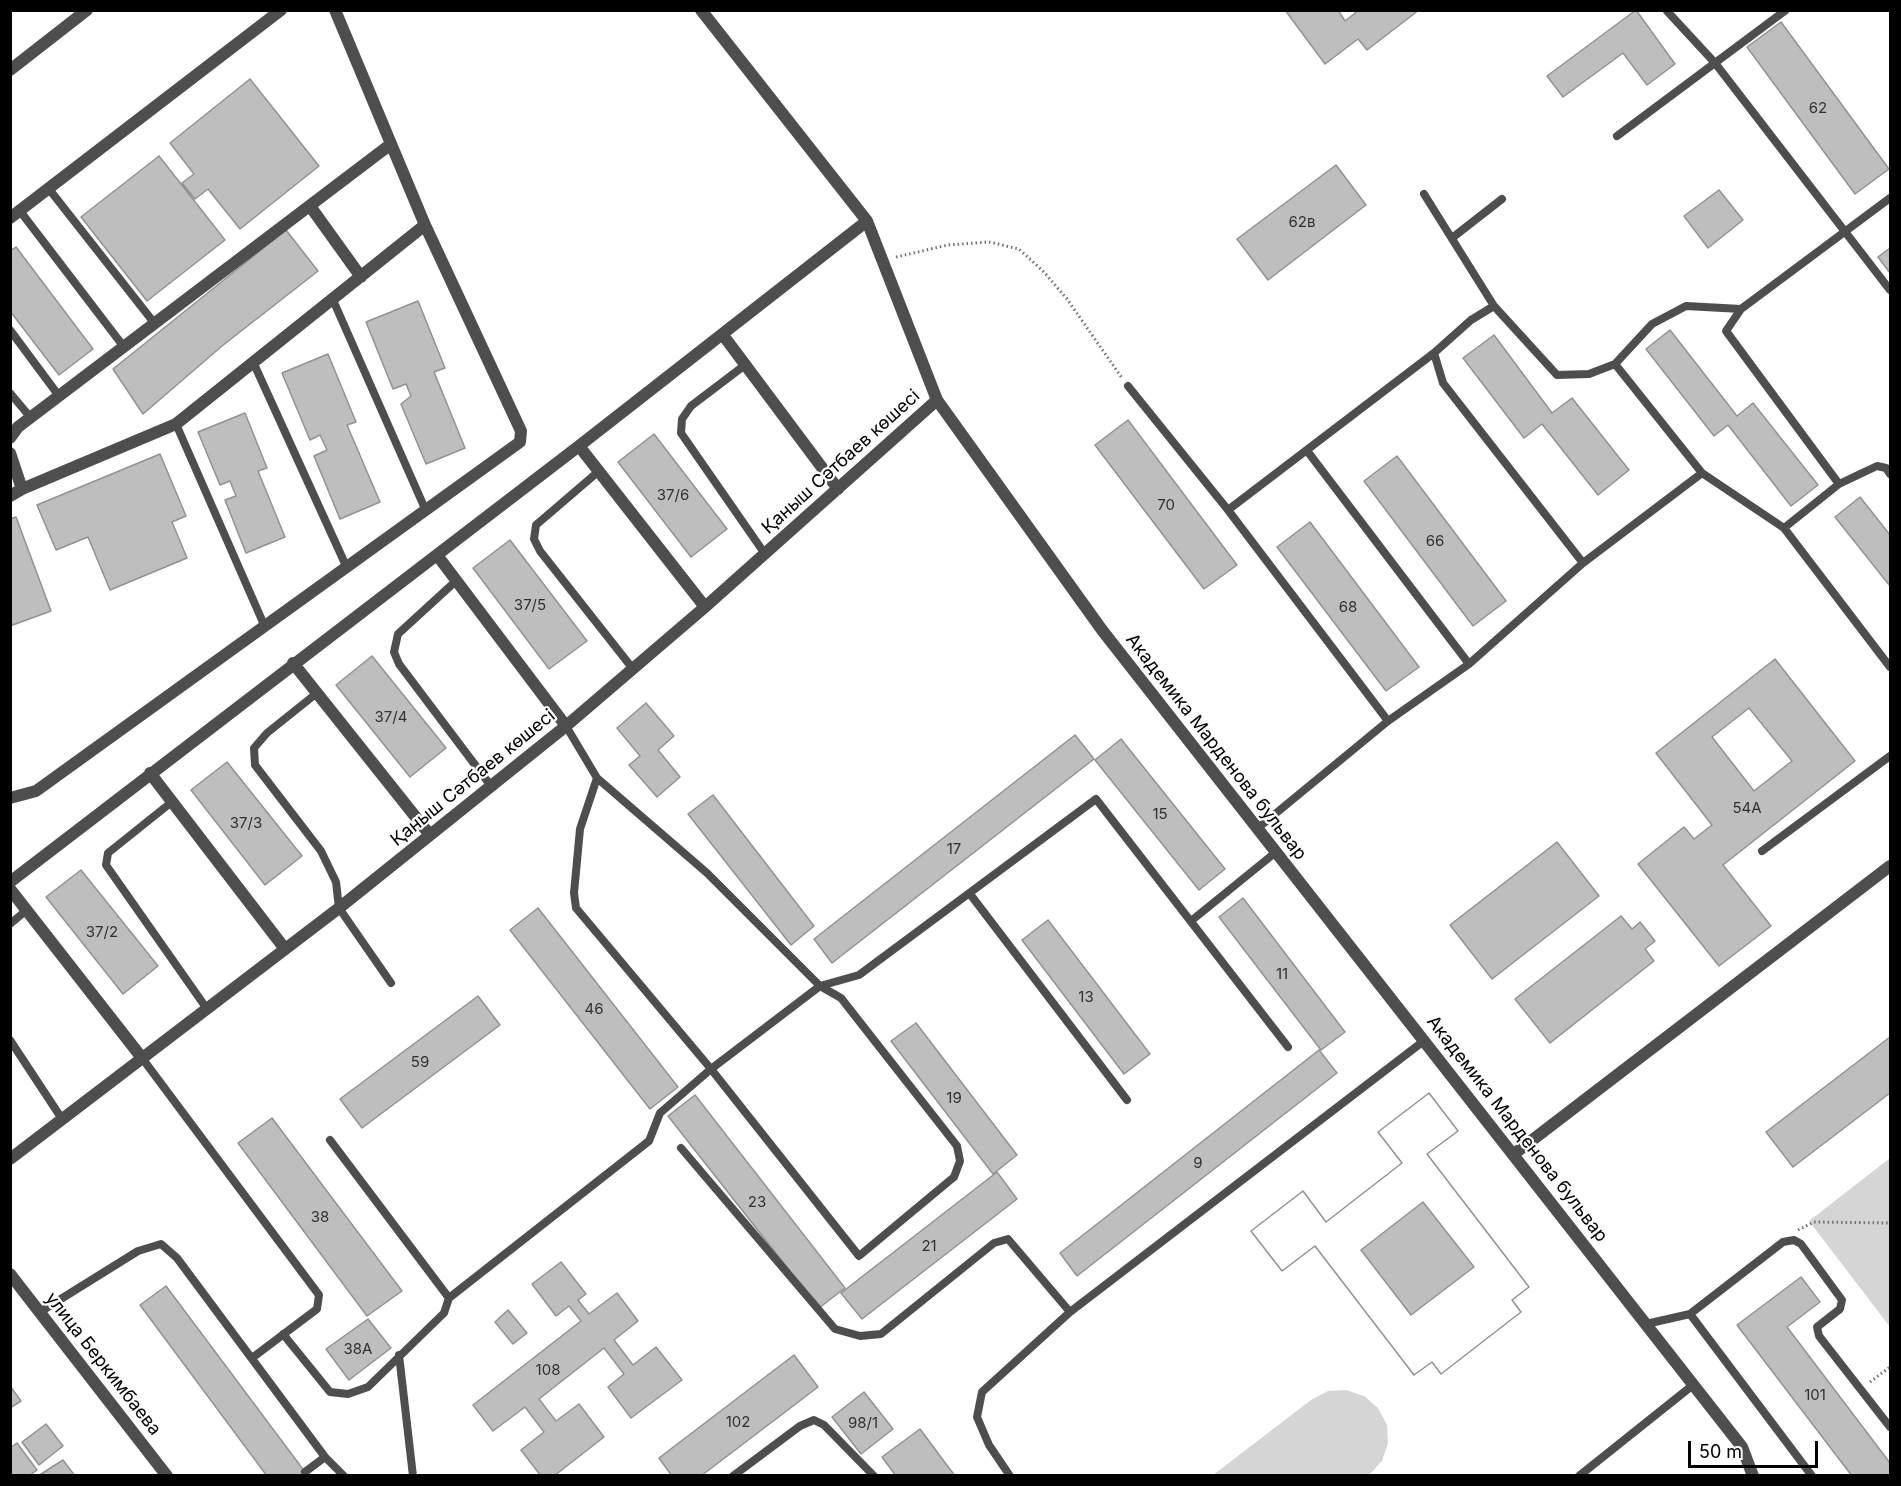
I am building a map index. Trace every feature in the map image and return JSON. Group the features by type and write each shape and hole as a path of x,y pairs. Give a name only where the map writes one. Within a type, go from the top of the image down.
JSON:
{"street":[{"path":"10,70 87,10"},
{"path":"15,214 281,10"},
{"path":"10,798 36,791 520,442 521,431 425,225 335,10"},
{"name":"Академика Марденова бульвар","path":"701,10 867,220 937,400 1102,630 1742,1447 1753,1476"},
{"path":"10,438 18,427 391,144"},
{"path":"310,206 361,277"},
{"path":"10,882 723,335 867,220"},
{"path":"10,496 176,424 254,364 425,225"},
{"path":"723,335 838,489"},
{"name":"Қаныш Сәтбаев көшесі","path":"10,1159 339,908 566,726 705,607 937,400"},
{"path":"579,446 705,607"},
{"path":"10,453 22,489"},
{"path":"437,555 566,726"},
{"path":"293,663 430,835"},
{"path":"150,773 285,949"},
{"path":"1514,1154 1890,866"},
{"path":"10,889 28,909 142,1058"},
{"name":"улица Беркимбаева","path":"10,1274 167,1476"}],"lane":[{"path":"1617,136 1786,10"},
{"path":"1667,11 1715,63 1890,290"},
{"path":"49,189 154,324"},
{"path":"1424,194 1494,306 1557,375 1589,374 1615,363 1652,324 1686,306 1741,309"},
{"path":"1839,484 1726,331 1741,309 1890,198"},
{"path":"1452,238 1502,199"},
{"path":"15,214 124,347"},
{"path":"333,300 426,511"},
{"path":"1228,510 1308,452 1434,354 1471,320 1494,306"},
{"path":"10,330 59,396"},
{"path":"1434,354 1443,383 1583,563"},
{"path":"1615,363 1702,473 1784,528 1890,667"},
{"path":"254,364 347,568"},
{"path":"745,365 691,406 682,418 681,433 765,554"},
{"path":"1128,386 1228,510 1388,722"},
{"path":"10,393 31,418"},
{"path":"176,424 265,627"},
{"path":"1308,452 1469,664"},
{"path":"1784,528 1839,484 1877,466 1886,468 1890,474"},
{"path":"599,471 536,525 534,539 540,551 633,669"},
{"path":"1258,828 1388,722 1469,664 1583,563 1702,473"},
{"path":"458,580 398,634 394,652 399,664 491,786"},
{"path":"317,693 267,733 254,748 255,765 321,851 336,882 339,908 391,983"},
{"path":"566,726 597,778 707,873 820,986 841,998 957,1146 960,1161 954,1177 859,1256 711,1069 576,908 574,893 580,829 597,778"},
{"path":"1762,851 1890,756"},
{"path":"283,1334 330,1392 348,1394 368,1387 444,1313 449,1298 649,1141 660,1113 711,1069 820,986 859,975 1096,799 1288,1047"},
{"path":"173,801 108,853 106,865 207,1009"},
{"path":"1191,921 1276,852"},
{"path":"970,894 1127,1100"},
{"path":"10,924 28,909"},
{"path":"10,1040 31,1068 62,1119"},
{"path":"1010,1476 989,1445 977,1417 982,1392 1070,1312 1425,1040"},
{"path":"142,1058 318,1294 317,1309 252,1358"},
{"path":"330,1140 449,1298"},
{"path":"681,1148 835,1329 860,1336 881,1334 994,1243 1008,1239 1070,1312"},
{"path":"1646,1324 1690,1314 1783,1242 1794,1240 1801,1244 1842,1300 1840,1309 1817,1327 1819,1335 1890,1427"},
{"path":"40,1312 138,1251 161,1244 177,1258 325,1457 345,1476"},
{"path":"1690,1314 1812,1476"},
{"path":"399,1355 413,1476"},
{"path":"1579,1476 1693,1385"},
{"path":"733,1476 800,1426 814,1420 824,1425 874,1476"},
{"path":"305,1472 325,1457"}],"path":[{"path":"882,260 948,245 989,242 1019,249 1044,272 1067,299 1128,386"},
{"path":"1794,1240 1796,1232 1802,1226 1814,1222 1890,1223"},
{"path":"1861,1389 1890,1367"}],"shaded area":[{"path":"1890,1158 1890,1327 1809,1221"},
{"path":"1346,1390 1364,1396 1378,1408 1387,1425 1388,1443 1382,1461 1369,1475 1213,1475 1311,1400 1328,1391"}],"building":[{"path":"1285,10 1338,10 1345,21 1359,10 1419,10 1367,50 1358,39 1325,64"},
{"path":"1636,10 1675,64 1647,85 1623,53 1563,97 1547,76"},
{"path":"1781,22 1889,169 1855,194 1747,47"},
{"path":"250,79 319,166 240,229 208,189 195,199 182,183 194,174 170,143"},
{"path":"159,156 225,240 147,301 81,217"},
{"path":"1336,165 1366,205 1268,280 1237,239"},
{"path":"1719,190 1743,220 1708,248 1684,216"},
{"path":"286,230 318,271 222,346 143,414 113,369"},
{"path":"16,247 93,349 59,375 10,311 10,251"},
{"path":"1890,248 1890,273 1878,257"},
{"path":"418,301 445,368 434,372 465,448 426,464 401,404 411,396 406,384 393,389 366,322"},
{"path":"1670,330 1737,416 1753,403 1818,485 1791,506 1728,425 1714,436 1646,349"},
{"path":"1494,335 1552,413 1572,398 1629,470 1598,495 1542,424 1524,438 1463,358"},
{"path":"328,354 356,422 347,425 380,502 340,519 314,456 327,450 320,435 310,440 282,373"},
{"path":"245,413 267,468 258,471 285,537 246,553 225,500 236,496 230,481 220,485 198,432"},
{"path":"1128,420 1237,565 1204,589 1095,445"},
{"path":"654,434 727,529 691,557 618,462"},
{"path":"160,454 186,516 172,522 187,558 110,590 88,537 56,550 37,505"},
{"path":"1397,456 1506,601 1473,626 1364,481"},
{"path":"1860,497 1890,535 1890,586 1835,517"},
{"path":"16,517 51,611 10,626 10,519"},
{"path":"1310,522 1419,667 1386,691 1277,547"},
{"path":"510,540 587,641 549,669 473,568"},
{"path":"372,656 446,748 410,777 336,685"},
{"path":"1775,659 1855,761 1723,865 1771,926 1719,966 1638,864 1684,827 1694,839 1712,825 1656,753","holes":["1749,708 1792,761 1754,791 1712,737"]},
{"path":"646,703 674,736 658,750 680,777 657,797 629,765 640,756 617,728"},
{"path":"1075,735 1094,759 832,963 814,939"},
{"path":"1121,739 1225,869 1199,890 1095,760"},
{"path":"227,762 302,856 265,885 191,790"},
{"path":"713,795 814,926 791,945 688,814"},
{"path":"1557,842 1599,896 1492,979 1450,925"},
{"path":"81,870 158,966 123,994 46,897"},
{"path":"1243,898 1345,1032 1321,1050 1219,917"},
{"path":"538,908 678,1087 650,1109 510,930"},
{"path":"1621,916 1632,929 1640,922 1655,941 1645,949 1654,961 1550,1043 1515,999"},
{"path":"1048,920 1150,1054 1124,1074 1022,940"},
{"path":"478,996 500,1025 362,1128 340,1099"},
{"path":"916,1023 1017,1155 993,1174 891,1041"},
{"path":"1890,1037 1890,1093 1793,1167 1766,1132"},
{"path":"1319,1050 1337,1073 1077,1276 1060,1253"},
{"path":"1429,1093 1458,1131 1427,1154 1529,1287 1512,1300 1521,1312 1441,1374 1432,1362 1414,1375 1315,1246 1282,1271 1251,1231 1303,1191 1326,1222 1402,1163 1378,1132","holes":["1423,1202 1474,1267 1411,1315 1361,1250"]},
{"path":"1429,1093 1458,1131 1427,1154 1529,1287 1512,1300 1521,1312 1441,1374 1432,1362 1414,1375 1315,1246 1282,1271 1251,1231 1303,1191 1326,1222 1402,1163 1378,1132"},
{"path":"695,1095 845,1288 819,1308 668,1116"},
{"path":"272,1118 402,1291 367,1316 238,1143"},
{"path":"997,1172 1017,1199 862,1319 841,1293"},
{"path":"561,1262 586,1294 578,1300 589,1314 617,1293 638,1321 614,1340 633,1365 656,1347 682,1380 631,1418 608,1387 624,1374 604,1348 539,1399 556,1421 579,1404 604,1437 554,1476 541,1476 521,1450 544,1432 525,1407 493,1431 473,1405 581,1321 569,1306 556,1316 532,1284"},
{"path":"1801,1277 1820,1302 1787,1327 1890,1463 1890,1476 1852,1476 1737,1325"},
{"path":"166,1286 308,1476 267,1476 140,1305"},
{"path":"508,1310 527,1333 513,1344 495,1322"},
{"path":"368,1319 391,1348 349,1380 326,1349"},
{"path":"794,1355 818,1387 701,1476 672,1476 659,1458"},
{"path":"10,1386 21,1401 10,1408"},
{"path":"864,1392 893,1429 861,1454 832,1417"},
{"path":"46,1424 63,1446 39,1465 22,1442"},
{"path":"920,1429 955,1476 896,1476 882,1457"},
{"path":"17,1443 37,1470 29,1476 10,1476 10,1448"},
{"path":"63,1460 75,1476 38,1476"}]}
